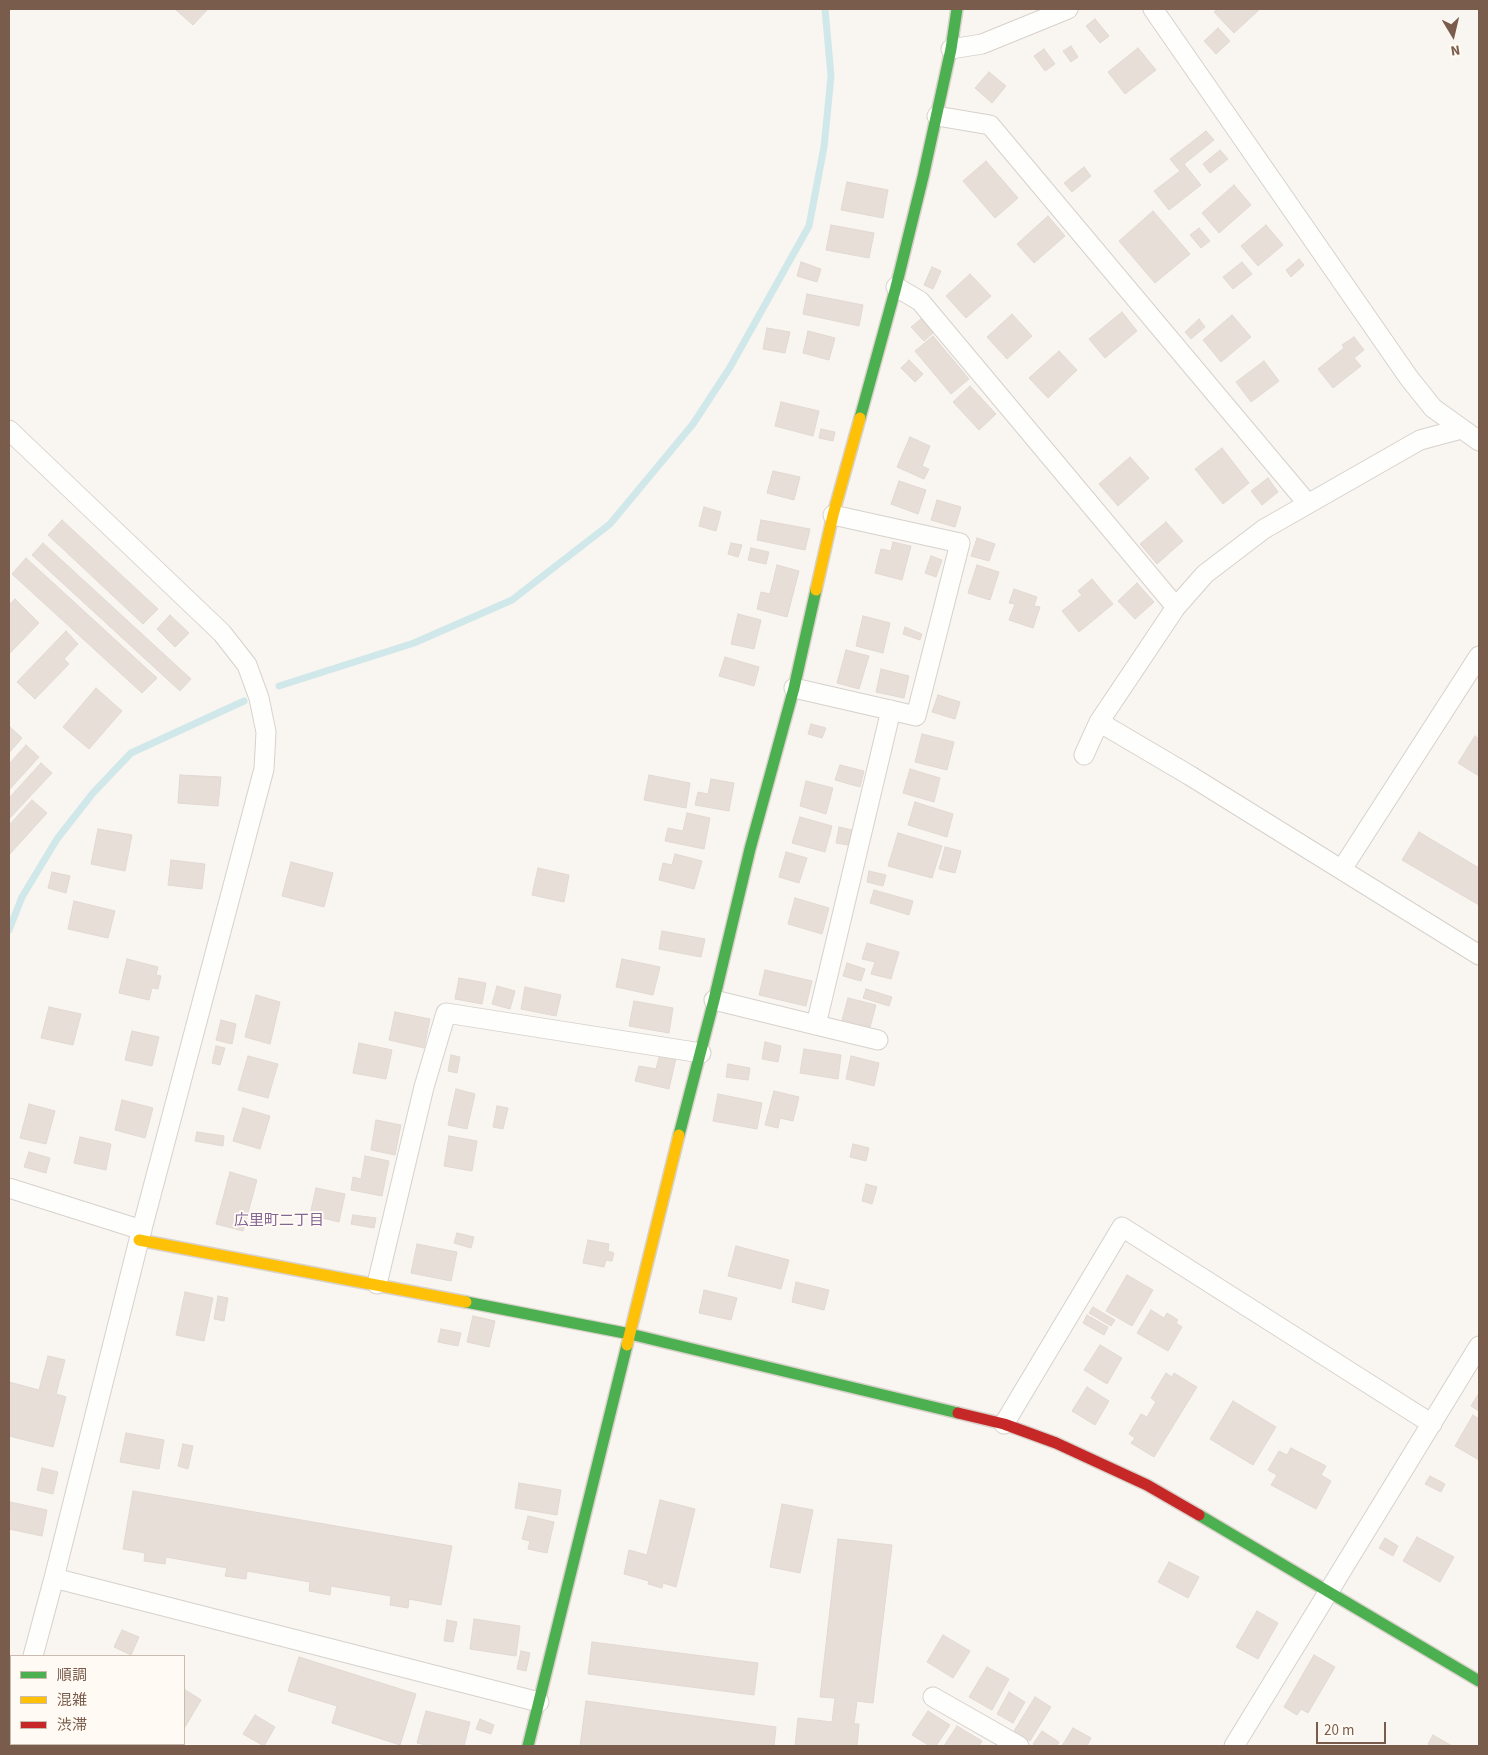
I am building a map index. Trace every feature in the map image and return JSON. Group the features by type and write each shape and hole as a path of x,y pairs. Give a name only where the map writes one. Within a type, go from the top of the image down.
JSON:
{"main road":[{"path":"528,1746 750,849 794,688 833,515 896,287 937,116 951,49 956,9"},
{"path":"140,1235 630,1334 1004,1424 1056,1443 1147,1485 1479,1681"}],"street":[{"path":"951,49 982,44 1068,9"},
{"path":"1153,9 1409,378 1433,408 1479,441"},
{"path":"937,116 990,125 1308,504"},
{"path":"896,287 920,301 1176,607"},
{"path":"1084,755 1099,722 1176,607 1205,574 1264,529 1420,440 1461,429"},
{"path":"9,430 222,634 248,665 259,698 266,732 264,769 140,1235 33,1655"},
{"path":"794,688 916,716 960,543 833,515"},
{"path":"1342,869 1479,656"},
{"path":"816,1025 891,710"},
{"path":"1099,722 1189,775 1479,955"},
{"path":"714,1000 878,1040"},
{"path":"377,1284 424,1087 446,1013 701,1052"},
{"path":"9,1188 140,1235"},
{"path":"1004,1424 1122,1227 1432,1424"},
{"path":"1234,1746 1479,1346"},
{"path":"54,1578 538,1702"},
{"path":"933,1697 1019,1746"}],"building":[{"path":"175,9 208,9 193,25"},
{"path":"1218,9 1260,9 1234,33 1214,12"},
{"path":"1095,19 1109,36 1100,43 1086,26"},
{"path":"1218,28 1230,41 1216,54 1204,41"},
{"path":"1071,46 1078,57 1071,62 1063,51"},
{"path":"1138,48 1156,70 1125,94 1108,72"},
{"path":"1044,49 1055,64 1045,71 1034,56"},
{"path":"989,72 1006,86 992,103 975,88"},
{"path":"1206,131 1214,140 1184,164 1201,185 1169,210 1154,191 1180,171 1170,159"},
{"path":"1220,150 1228,159 1210,173 1203,164"},
{"path":"986,161 1018,198 995,218 963,181"},
{"path":"1084,167 1091,176 1072,192 1064,183"},
{"path":"847,182 888,190 883,218 841,210"},
{"path":"1234,185 1251,205 1219,233 1202,213"},
{"path":"1153,211 1190,254 1155,283 1119,241"},
{"path":"1048,216 1065,236 1034,263 1017,244"},
{"path":"831,225 874,233 869,258 826,250"},
{"path":"1266,225 1283,245 1258,266 1241,246"},
{"path":"1199,228 1210,241 1201,248 1190,235"},
{"path":"1299,259 1304,265 1291,277 1286,270"},
{"path":"801,262 821,269 817,282 797,276"},
{"path":"1242,262 1252,274 1233,289 1223,277"},
{"path":"932,267 941,271 933,289 924,285"},
{"path":"970,274 991,296 966,318 946,296"},
{"path":"807,294 863,305 859,326 803,314"},
{"path":"1122,312 1137,331 1105,358 1089,339"},
{"path":"1012,314 1032,336 1007,359 987,337"},
{"path":"1232,315 1251,337 1221,362 1203,340"},
{"path":"921,319 933,333 924,341 911,327"},
{"path":"1199,319 1205,327 1191,339 1185,332"},
{"path":"767,328 790,332 785,353 763,349"},
{"path":"808,331 835,338 829,360 803,353"},
{"path":"933,336 969,379 951,394 915,351"},
{"path":"1354,337 1364,350 1354,358 1361,366 1333,388 1318,369 1344,348 1342,345"},
{"path":"1059,351 1077,370 1048,398 1029,378"},
{"path":"909,360 923,374 915,382 901,368"},
{"path":"1264,361 1279,381 1251,402 1236,382"},
{"path":"970,386 996,414 979,430 953,402"},
{"path":"781,402 819,411 813,436 775,426"},
{"path":"821,429 835,432 833,441 819,438"},
{"path":"910,437 930,446 922,466 929,469 924,479 897,467"},
{"path":"1222,448 1249,483 1223,504 1195,469"},
{"path":"1130,457 1149,478 1118,506 1099,484"},
{"path":"773,471 800,477 794,500 767,493"},
{"path":"1268,478 1278,492 1262,505 1251,491"},
{"path":"899,481 926,490 918,514 891,504"},
{"path":"937,500 961,507 955,527 931,520"},
{"path":"704,507 721,512 716,531 699,526"},
{"path":"62,520 158,609 143,624 48,535"},
{"path":"761,520 810,529 805,550 757,540"},
{"path":"1166,522 1183,541 1157,564 1140,544"},
{"path":"977,538 995,544 989,561 971,556"},
{"path":"893,542 911,546 902,580 875,573 881,549 891,551"},
{"path":"43,543 191,679 180,691 32,555"},
{"path":"731,543 742,545 738,557 728,554"},
{"path":"751,548 769,552 766,564 748,560"},
{"path":"931,556 942,560 936,577 925,573"},
{"path":"26,558 157,678 142,693 12,574"},
{"path":"777,565 799,571 787,617 757,609 761,592 770,594"},
{"path":"977,565 999,572 990,600 968,593"},
{"path":"1092,579 1113,604 1079,632 1062,611 1082,595 1078,591"},
{"path":"1137,583 1154,602 1135,619 1118,601"},
{"path":"1014,589 1037,597 1034,606 1040,607 1033,628 1009,620 1015,604 1009,603"},
{"path":"15,599 39,623 9,654 9,605"},
{"path":"738,614 761,620 754,649 731,644"},
{"path":"170,615 189,633 175,647 157,629"},
{"path":"863,616 890,623 883,653 856,646"},
{"path":"905,627 922,634 920,640 903,634"},
{"path":"66,631 78,644 64,659 69,664 35,699 17,682"},
{"path":"846,650 869,656 859,689 837,683"},
{"path":"725,657 759,667 754,686 719,676"},
{"path":"881,669 909,676 904,698 876,692"},
{"path":"96,688 122,711 89,749 63,727"},
{"path":"938,695 960,702 955,719 932,712"},
{"path":"811,724 826,728 822,738 808,734"},
{"path":"10,727 22,738 9,753 9,729"},
{"path":"922,734 954,742 947,770 915,762"},
{"path":"1475,736 1479,739 1479,776 1458,763"},
{"path":"26,745 39,757 9,790 9,764"},
{"path":"41,763 52,773 9,819 9,798"},
{"path":"840,765 864,771 860,787 835,780"},
{"path":"910,769 940,778 934,802 903,793"},
{"path":"180,775 221,777 218,806 178,803"},
{"path":"649,775 690,783 686,808 644,800"},
{"path":"711,779 734,783 729,811 695,805 698,792 708,794"},
{"path":"806,781 833,788 826,814 800,806"},
{"path":"32,800 47,813 9,855 9,825"},
{"path":"915,802 953,814 947,837 908,825"},
{"path":"687,813 710,818 704,849 665,841 668,828 683,831"},
{"path":"800,817 832,826 825,852 792,843"},
{"path":"839,827 852,830 848,845 836,843"},
{"path":"98,829 132,835 125,871 91,864"},
{"path":"1419,832 1479,868 1479,905 1402,860"},
{"path":"898,833 942,846 932,878 888,866"},
{"path":"945,847 961,851 955,873 939,869"},
{"path":"786,852 807,858 799,883 779,877"},
{"path":"675,854 702,861 694,889 659,880 663,863 672,865"},
{"path":"171,860 205,864 202,889 168,885"},
{"path":"291,862 333,873 324,907 282,896"},
{"path":"538,868 569,875 564,902 532,895"},
{"path":"869,871 886,875 883,886 867,882"},
{"path":"52,872 70,876 66,893 48,888"},
{"path":"874,890 913,901 909,915 870,903"},
{"path":"795,898 829,908 822,934 788,924"},
{"path":"74,901 115,911 108,938 68,929"},
{"path":"662,931 705,939 701,957 659,949"},
{"path":"867,943 899,952 891,979 871,974 875,962 862,959"},
{"path":"127,959 158,967 156,975 161,976 158,989 152,988 149,1000 119,993"},
{"path":"622,959 660,967 653,995 616,987"},
{"path":"847,963 865,969 861,981 843,976"},
{"path":"765,970 812,981 806,1006 759,995"},
{"path":"459,978 486,983 482,1004 455,999"},
{"path":"497,986 515,991 510,1009 492,1004"},
{"path":"525,987 561,995 556,1016 521,1009"},
{"path":"866,989 892,997 889,1006 863,998"},
{"path":"256,995 280,1002 270,1044 245,1037"},
{"path":"848,998 876,1005 870,1027 842,1020"},
{"path":"634,1001 673,1008 669,1033 629,1026"},
{"path":"49,1007 81,1014 73,1045 41,1038"},
{"path":"395,1012 430,1019 424,1048 389,1040"},
{"path":"221,1020 236,1024 232,1044 216,1040"},
{"path":"132,1031 159,1037 152,1066 125,1060"},
{"path":"765,1042 781,1046 778,1062 762,1059"},
{"path":"359,1043 392,1050 386,1079 353,1073"},
{"path":"216,1046 225,1048 220,1065 212,1063"},
{"path":"804,1049 841,1055 838,1079 800,1073"},
{"path":"660,1054 676,1058 669,1089 635,1081 639,1066 656,1069"},
{"path":"451,1055 460,1057 457,1073 448,1071"},
{"path":"248,1056 278,1064 268,1098 238,1090"},
{"path":"851,1056 879,1063 874,1086 846,1079"},
{"path":"728,1064 750,1068 748,1080 726,1077"},
{"path":"456,1089 475,1094 467,1129 448,1125"},
{"path":"774,1091 799,1097 793,1121 780,1118 778,1128 765,1125"},
{"path":"718,1094 762,1103 757,1129 713,1121"},
{"path":"122,1100 153,1108 145,1138 115,1130"},
{"path":"29,1104 55,1111 46,1144 20,1138"},
{"path":"497,1106 508,1108 503,1129 493,1127"},
{"path":"243,1108 270,1116 260,1149 233,1141"},
{"path":"376,1120 401,1125 395,1155 371,1150"},
{"path":"197,1132 224,1136 223,1146 195,1141"},
{"path":"449,1136 477,1141 472,1171 444,1166"},
{"path":"80,1137 111,1144 106,1170 74,1163"},
{"path":"853,1144 869,1148 866,1161 850,1157"},
{"path":"29,1152 50,1158 46,1173 24,1167"},
{"path":"365,1156 389,1161 382,1196 351,1190 353,1177 361,1179"},
{"path":"230,1172 257,1180 243,1231 216,1224"},
{"path":"866,1184 877,1187 872,1204 862,1201"},
{"path":"316,1188 345,1194 339,1222 310,1215"},
{"path":"353,1215 376,1218 374,1228 351,1224"},
{"path":"457,1233 474,1237 471,1248 454,1243"},
{"path":"588,1240 609,1244 608,1251 614,1253 612,1261 606,1260 604,1267 583,1263"},
{"path":"417,1244 457,1252 451,1281 411,1273"},
{"path":"736,1246 789,1260 781,1289 728,1276"},
{"path":"1127,1275 1153,1290 1132,1326 1106,1311"},
{"path":"796,1282 829,1290 824,1310 792,1302"},
{"path":"704,1290 737,1298 731,1320 699,1313"},
{"path":"185,1292 213,1298 204,1341 176,1335"},
{"path":"218,1296 228,1298 224,1321 214,1319"},
{"path":"1093,1307 1115,1320 1111,1326 1089,1313"},
{"path":"1151,1310 1164,1318 1167,1313 1178,1320 1176,1323 1182,1327 1168,1351 1137,1333"},
{"path":"1087,1315 1108,1327 1104,1335 1083,1323"},
{"path":"473,1316 495,1321 489,1347 467,1342"},
{"path":"441,1329 461,1333 458,1346 438,1342"},
{"path":"1100,1345 1122,1358 1107,1384 1084,1370"},
{"path":"48,1356 65,1360 56,1394 66,1397 53,1447 9,1436 9,1382 39,1390"},
{"path":"1166,1373 1172,1377 1174,1373 1197,1387 1154,1457 1131,1443 1135,1438 1129,1434 1141,1414 1147,1417 1156,1402 1151,1398"},
{"path":"1087,1387 1109,1401 1095,1425 1072,1411"},
{"path":"1479,1393 1479,1411 1471,1406"},
{"path":"1233,1401 1276,1427 1253,1465 1210,1439"},
{"path":"1473,1415 1479,1419 1479,1460 1455,1446"},
{"path":"126,1433 164,1440 159,1469 120,1462"},
{"path":"183,1444 193,1446 188,1469 178,1466"},
{"path":"1291,1448 1326,1466 1321,1475 1331,1481 1316,1509 1271,1485 1277,1475 1268,1470 1279,1451 1287,1455"},
{"path":"42,1468 58,1472 53,1494 37,1490"},
{"path":"1430,1476 1445,1484 1441,1492 1425,1484"},
{"path":"519,1483 561,1490 557,1515 515,1508"},
{"path":"133,1491 452,1546 441,1605 409,1599 408,1608 390,1605 391,1596 331,1586 330,1595 309,1591 310,1582 247,1571 246,1579 225,1576 227,1568 166,1557 165,1564 144,1561 145,1553 123,1549"},
{"path":"660,1500 695,1509 676,1587 663,1583 662,1588 648,1584 649,1581 624,1574 629,1550 647,1555"},
{"path":"10,1502 47,1510 42,1536 9,1529"},
{"path":"782,1504 813,1510 800,1573 770,1567"},
{"path":"528,1516 554,1522 547,1553 528,1549 530,1541 522,1539"},
{"path":"1417,1537 1454,1557 1440,1582 1403,1561"},
{"path":"1385,1538 1398,1546 1393,1556 1379,1548"},
{"path":"838,1539 892,1545 873,1703 857,1701 854,1724 859,1724 857,1746 795,1746 798,1718 832,1722 835,1698 820,1697"},
{"path":"1169,1562 1199,1577 1188,1598 1158,1582"},
{"path":"1257,1611 1278,1623 1258,1659 1236,1647"},
{"path":"474,1619 520,1626 516,1656 470,1649"},
{"path":"447,1620 457,1622 453,1642 444,1641"},
{"path":"122,1630 139,1637 131,1655 114,1647"},
{"path":"943,1635 970,1651 953,1678 927,1662"},
{"path":"592,1642 758,1663 754,1695 588,1674"},
{"path":"521,1651 530,1653 526,1671 517,1669"},
{"path":"1314,1655 1335,1667 1308,1713 1301,1709 1297,1715 1284,1707"},
{"path":"299,1657 416,1694 400,1745 332,1723 337,1706 288,1691"},
{"path":"987,1667 1009,1679 992,1710 969,1697"},
{"path":"185,1690 201,1700 185,1727"},
{"path":"1009,1692 1025,1702 1013,1723 997,1714"},
{"path":"1035,1697 1051,1707 1030,1741 1014,1731"},
{"path":"586,1701 776,1727 774,1746 580,1746"},
{"path":"426,1711 470,1722 464,1746 431,1746 417,1743"},
{"path":"928,1711 950,1725 936,1746 930,1746 912,1735"},
{"path":"255,1715 275,1727 264,1746 243,1734"},
{"path":"480,1719 494,1725 491,1734 476,1729"},
{"path":"957,1726 982,1741 979,1746 944,1746"},
{"path":"1073,1728 1091,1738 1087,1746 1062,1746"},
{"path":"1042,1731 1059,1742 1057,1746 1036,1746 1033,1744"},
{"path":"1433,1735 1452,1746 1431,1746 1428,1744"}],"waterway":[{"path":"279,686 414,643 512,600 610,524 693,424 729,369 809,226 824,147 831,76 825,9"},
{"path":"9,930 22,897 57,839 93,793 131,753 244,701"}],"traffic: fast":[{"path":"860,418 896,287 923,177 951,49 957,9"},
{"path":"679,1135 750,849 794,688 816,590"},
{"path":"466,1302 630,1334 958,1413"},
{"path":"528,1746 627,1345"},
{"path":"1199,1515 1479,1681"}],"traffic: slow":[{"path":"816,590 833,515 860,418"},
{"path":"627,1345 679,1135"},
{"path":"139,1240 466,1302"}],"traffic: jam":[{"path":"958,1413 1004,1424 1056,1443 1147,1485 1199,1515"}],"district":[{"name":"広里町二丁目","path":"279,1222"}]}
